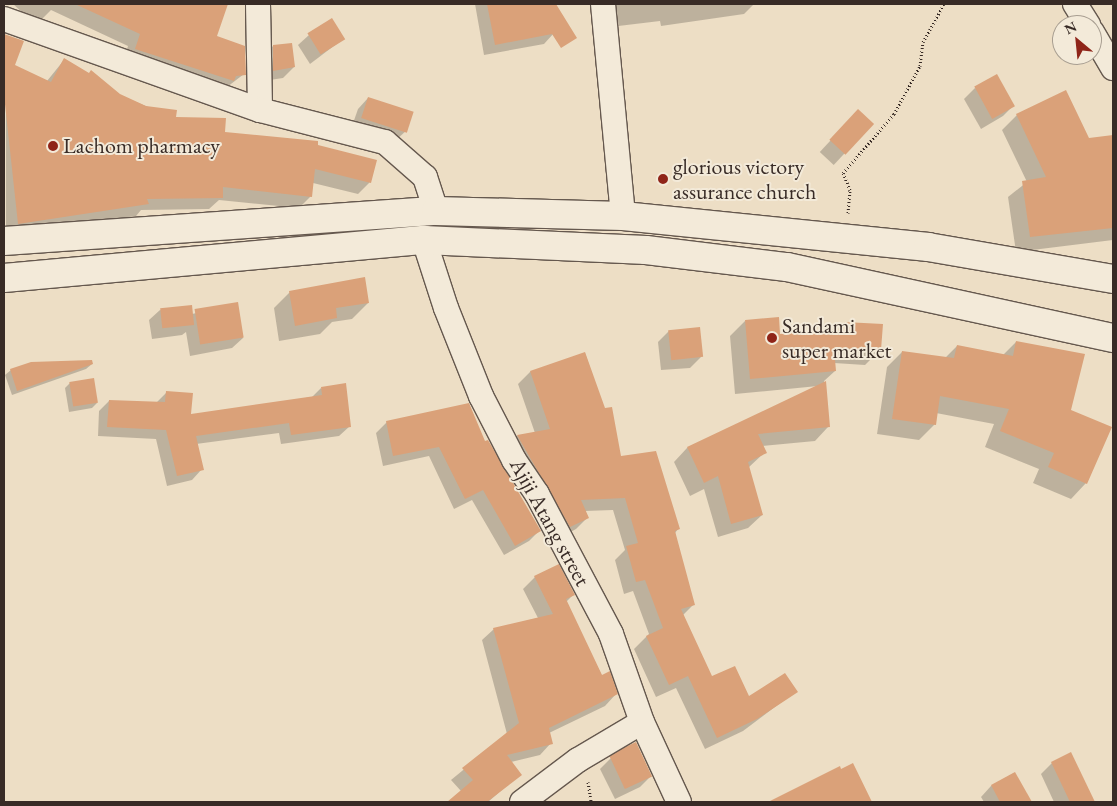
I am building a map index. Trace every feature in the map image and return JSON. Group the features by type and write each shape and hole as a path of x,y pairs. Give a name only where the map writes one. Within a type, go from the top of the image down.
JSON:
{"main road":[{"path":"4,241 436,211 622,216 928,247 1113,279"},
{"path":"4,278 424,240 646,250 787,267 1113,338"}],"street":[{"path":"258,4 260,110"},
{"path":"603,4 622,216"},
{"path":"1075,4 1082,15"},
{"path":"4,19 260,110 384,142 425,178 436,211"},
{"path":"1102,49 1113,68"},
{"name":"Ajiji Atang street","path":"424,240 446,308 480,396 514,460 537,494 612,634 642,722 679,802"},
{"path":"522,802 578,760 642,722"}],"path":[{"path":"845,238 850,190 844,172 894,114 920,66 923,42 944,4"}],"building":[{"path":"75,4 228,4 217,36 245,46 246,75 236,76 234,81 135,49 140,34"},
{"path":"487,4 556,4 577,38 561,48 552,34 495,45"},
{"path":"332,18 345,39 321,55 307,33"},
{"path":"4,34 24,41 15,65 51,82 64,58 89,73 91,70 120,94 146,106 177,110 176,117 226,118 225,132 318,141 318,145 377,160 371,183 315,169 312,197 223,187 223,198 147,199 149,204 18,224 4,95"},
{"path":"292,43 295,67 273,71 273,45"},
{"path":"997,74 1015,106 992,119 974,87"},
{"path":"1066,90 1089,138 1113,135 1113,228 1030,237 1022,181 1046,177 1016,114"},
{"path":"368,97 414,112 407,133 361,118"},
{"path":"858,109 874,124 845,155 829,140"},
{"path":"365,277 369,303 336,308 337,318 295,326 289,291"},
{"path":"238,302 244,338 200,344 195,309"},
{"path":"192,305 194,325 162,328 160,308"},
{"path":"779,317 780,334 843,328 844,322 883,324 881,350 834,348 836,371 750,379 745,320"},
{"path":"700,327 703,357 671,360 668,330"},
{"path":"1016,341 1085,354 1071,410 1112,427 1087,484 1048,467 1054,453 1000,431 1009,409 940,396 936,425 892,419 902,351 954,358 957,345 1013,356"},
{"path":"585,352 605,408 612,407 621,456 656,451 680,529 675,531 695,605 681,609 712,676 735,666 749,696 785,673 798,692 757,719 717,738 688,676 669,685 646,636 663,628 645,580 636,582 626,546 638,543 625,498 581,500 589,518 570,527 517,435 550,429 530,371"},
{"path":"92,360 93,364 17,391 10,369 31,362"},
{"path":"94,378 98,403 73,407 69,382"},
{"path":"826,381 830,427 758,434 767,453 748,462 763,515 731,524 718,476 704,483 687,447"},
{"path":"346,383 351,427 291,435 289,423 196,436 204,470 177,476 166,430 107,427 109,400 165,402 166,391 193,393 191,414 322,395 321,387"},
{"path":"469,403 485,441 488,440 541,531 515,546 483,490 465,499 439,447 393,456 386,421"},
{"path":"559,564 575,595 566,599 602,675 610,671 618,694 549,728 553,744 507,755 522,775 487,802 447,802 473,780 462,768 519,723 493,628 553,614 534,576"},
{"path":"636,742 652,776 625,789 609,755"},
{"path":"1071,752 1095,802 1070,802 1051,762"},
{"path":"853,763 872,802 768,802 840,766 841,769"},
{"path":"1015,772 1032,802 1000,802 991,785"}],"place":[{"name":"Lachom pharmacy","path":"53,146"},
{"name":"glorious victory assurance church","path":"663,179"},
{"name":"Sandami super market","path":"772,338"}]}
